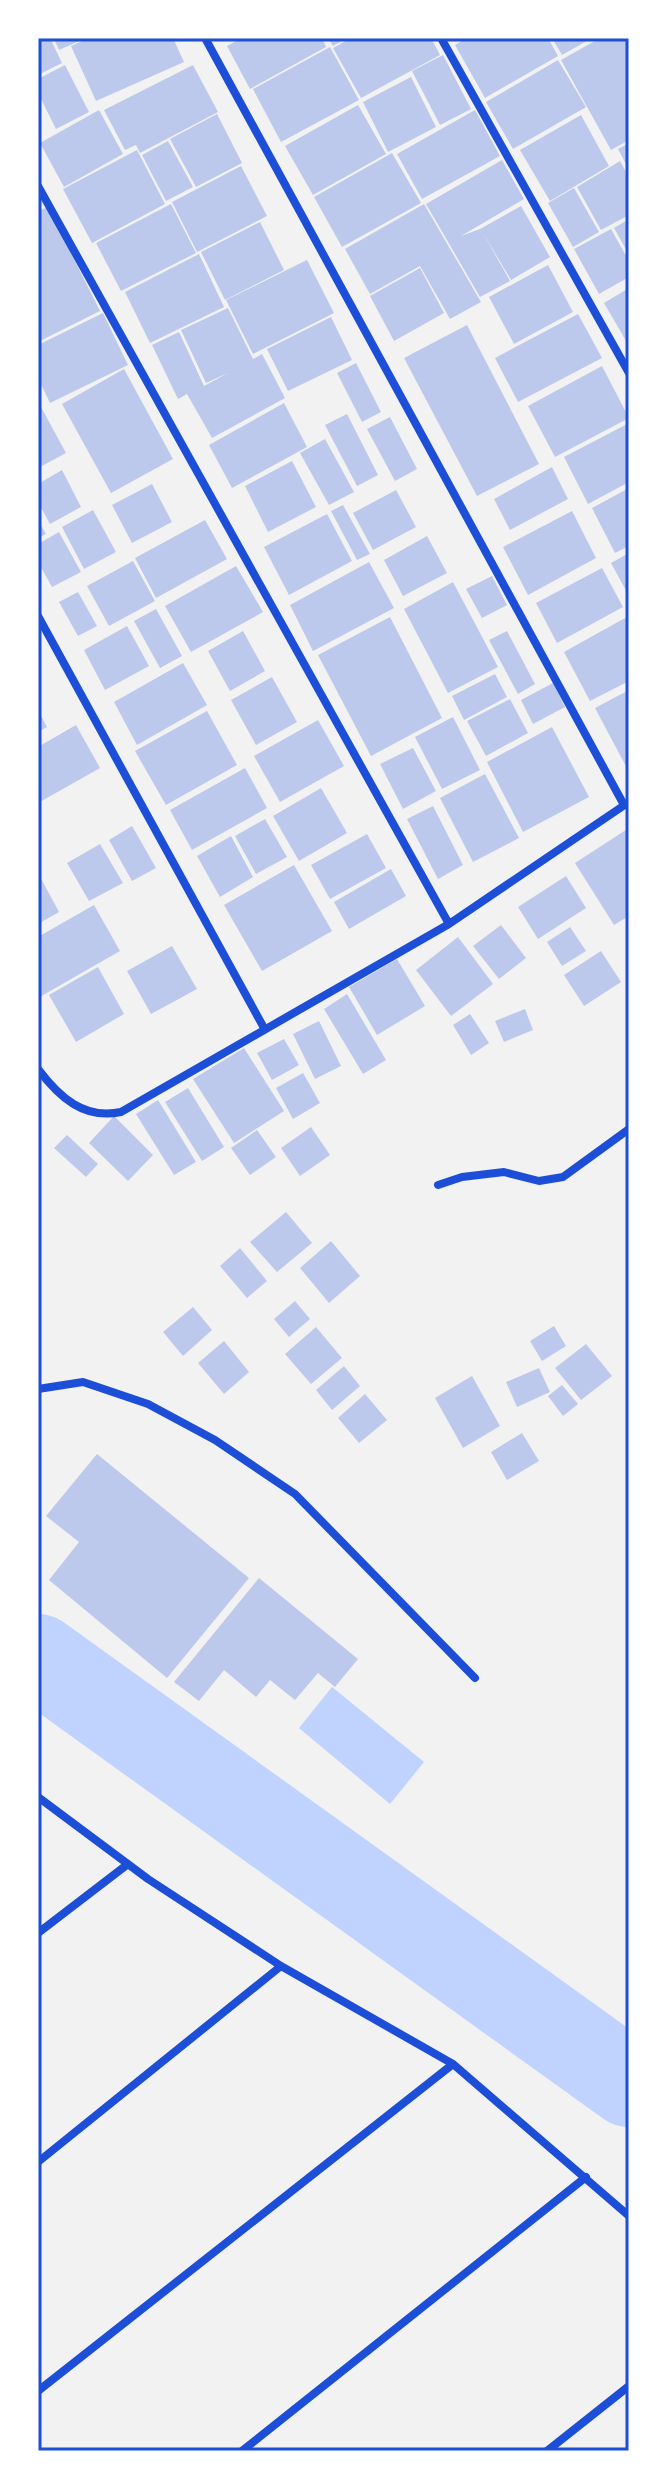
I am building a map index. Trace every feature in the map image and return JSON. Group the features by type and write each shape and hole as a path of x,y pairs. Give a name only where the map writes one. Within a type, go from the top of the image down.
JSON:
{"street":[{"path":"38,1069 54,1090 73,1106 108,1115 121,1112 449,924 626,804 205,38"},
{"path":"441,38 629,373"},
{"path":"38,186 449,924"},
{"path":"38,616 264,1028"},
{"path":"438,1185 462,1177 504,1172 539,1181 563,1177 629,1129"},
{"path":"38,1389 83,1382 148,1404 215,1440 295,1494 475,1678"},
{"path":"38,1797 128,1864 281,1966 453,2064 629,2216"},
{"path":"38,1933 128,1864"},
{"path":"38,2162 281,1966"},
{"path":"38,2391 453,2064"},
{"path":"242,2451 586,2177"},
{"path":"547,2451 629,2386"}],"water":[{"path":"332,1687 424,1762 390,1804 299,1728"}],"building":[{"path":"38,38 50,38 62,63 38,75"},
{"path":"60,38 86,38 59,50 55,41"},
{"path":"89,38 173,38 184,62 96,101 71,46"},
{"path":"242,38 322,38 326,47 250,89 227,46"},
{"path":"328,38 347,38 333,46"},
{"path":"351,38 431,38 440,55 361,98 333,48"},
{"path":"467,38 548,38 558,56 485,98 455,45"},
{"path":"552,38 592,38 562,55"},
{"path":"600,38 629,38 629,140 611,150 561,60"},
{"path":"330,47 359,100 281,142 253,89"},
{"path":"443,55 471,109 440,125 412,71"},
{"path":"558,60 586,107 513,149 486,102"},
{"path":"65,65 89,112 56,129 38,93 38,79"},
{"path":"193,65 218,112 140,153 136,145 125,150 104,110"},
{"path":"411,77 436,127 388,152 363,102"},
{"path":"358,105 386,154 313,195 285,146"},
{"path":"99,110 123,154 64,187 40,143"},
{"path":"475,110 500,156 422,199 397,154"},
{"path":"217,114 242,163 196,187 170,139"},
{"path":"581,115 609,166 550,201 520,150"},
{"path":"168,141 193,187 166,201 142,155"},
{"path":"629,143 629,170 618,149"},
{"path":"137,150 165,204 92,243 63,189"},
{"path":"392,153 421,203 342,247 314,197"},
{"path":"502,160 524,199 461,236 521,206 550,257 511,280 483,233 510,281 480,297 426,204"},
{"path":"620,161 629,177 629,215 601,230 577,187"},
{"path":"241,166 267,216 197,252 172,202"},
{"path":"574,188 599,232 573,247 548,203"},
{"path":"171,204 196,253 121,291 96,243"},
{"path":"424,204 481,302 450,319 420,266 370,294 345,249"},
{"path":"48,207 100,311 38,342 38,211"},
{"path":"629,219 629,255 614,228"},
{"path":"260,222 284,270 225,300 201,252"},
{"path":"611,229 629,261 629,277 599,294 574,249"},
{"path":"199,254 224,307 150,343 125,292"},
{"path":"307,260 334,313 253,354 226,300"},
{"path":"548,265 573,312 514,344 489,297"},
{"path":"420,268 444,313 394,341 370,296"},
{"path":"629,288 629,346 604,303"},
{"path":"228,308 253,359 262,354 285,398 212,438 187,394 178,399 152,345 179,332 204,386 228,373 206,383 181,330"},
{"path":"103,313 128,365 50,403 38,378 38,345"},
{"path":"578,314 602,358 518,402 495,358"},
{"path":"331,317 352,360 288,391 267,349"},
{"path":"467,325 539,464 477,496 404,358"},
{"path":"356,363 381,412 362,422 337,373"},
{"path":"602,366 629,418 555,457 528,406"},
{"path":"124,369 173,459 111,493 62,404"},
{"path":"284,403 307,447 232,488 209,445"},
{"path":"41,407 66,453 38,468 38,408"},
{"path":"347,414 378,475 357,486 325,425"},
{"path":"390,417 417,469 395,481 367,429"},
{"path":"629,423 629,482 588,504 564,457"},
{"path":"325,439 354,492 329,505 300,453"},
{"path":"292,461 316,507 268,532 245,486"},
{"path":"552,467 568,499 510,530 494,499"},
{"path":"62,470 81,507 50,524 38,502 38,484"},
{"path":"152,484 172,522 132,543 112,505"},
{"path":"629,488 629,546 615,553 592,508"},
{"path":"396,490 416,527 373,550 353,513"},
{"path":"343,505 370,554 357,560 331,511"},
{"path":"93,510 116,552 84,569 62,527"},
{"path":"572,511 596,558 528,595 503,547"},
{"path":"327,514 352,561 289,595 264,547"},
{"path":"38,520 46,534 38,538"},
{"path":"205,520 227,559 156,598 135,558"},
{"path":"59,532 81,572 52,587 38,562 38,544"},
{"path":"427,536 447,573 403,596 384,560"},
{"path":"629,553 629,596 611,563"},
{"path":"133,561 155,601 109,626 87,586"},
{"path":"369,562 394,608 313,651 290,605"},
{"path":"236,566 263,612 191,652 165,606"},
{"path":"602,568 623,607 557,643 536,603"},
{"path":"492,576 507,605 482,618 466,589"},
{"path":"453,582 498,667 448,693 404,609"},
{"path":"78,592 97,626 78,636 59,602"},
{"path":"156,609 182,656 160,668 134,621"},
{"path":"390,617 442,718 371,756 318,655"},
{"path":"625,618 629,625 629,681 590,701 564,652"},
{"path":"127,626 149,666 105,690 84,650"},
{"path":"243,631 265,671 230,691 208,651"},
{"path":"507,631 535,684 518,694 489,640"},
{"path":"183,663 207,705 137,745 114,702"},
{"path":"495,674 507,697 464,720 452,696"},
{"path":"272,677 297,722 256,745 231,700"},
{"path":"553,683 565,707 533,724 521,700"},
{"path":"629,690 629,772 595,708"},
{"path":"510,699 528,733 486,756 467,721"},
{"path":"38,710 47,727 38,732"},
{"path":"207,711 237,765 166,805 135,751"},
{"path":"453,717 480,770 442,789 415,737"},
{"path":"318,720 344,766 280,802 254,756"},
{"path":"76,725 100,768 38,803 38,747"},
{"path":"552,727 589,797 523,832 487,762"},
{"path":"413,748 436,791 403,809 380,764"},
{"path":"245,768 267,808 192,850 170,810"},
{"path":"485,774 519,838 473,862 440,798"},
{"path":"321,788 347,833 299,861 273,816"},
{"path":"433,806 463,865 438,879 407,819"},
{"path":"265,819 287,857 256,874 235,836"},
{"path":"132,826 156,868 132,881 109,840"},
{"path":"629,828 629,916 614,925 575,863"},
{"path":"367,834 386,868 330,899 311,865"},
{"path":"231,836 253,877 220,897 197,856"},
{"path":"100,844 123,883 89,901 67,863"},
{"path":"294,865 332,931 262,971 224,905"},
{"path":"391,869 406,896 349,929 334,902"},
{"path":"38,873 59,912 38,924"},
{"path":"566,876 586,908 538,939 518,907"},
{"path":"94,905 120,951 38,998 38,937"},
{"path":"501,925 526,958 499,979 473,946"},
{"path":"570,927 586,951 562,966 547,942"},
{"path":"458,937 493,984 451,1016 416,970"},
{"path":"172,946 197,989 151,1014 127,971"},
{"path":"601,951 621,982 584,1006 564,975"},
{"path":"397,959 425,1006 377,1035 349,987"},
{"path":"98,967 124,1014 76,1042 49,995"},
{"path":"347,994 386,1060 363,1074 324,1009"},
{"path":"525,1009 533,1030 504,1042 495,1021"},
{"path":"470,1014 489,1043 471,1055 453,1025"},
{"path":"319,1021 341,1066 315,1079 293,1034"},
{"path":"284,1039 299,1065 272,1080 257,1053"},
{"path":"244,1048 284,1111 234,1143 193,1079"},
{"path":"303,1073 320,1103 293,1119 276,1088"},
{"path":"188,1088 224,1147 202,1161 165,1102"},
{"path":"158,1100 196,1162 174,1175 136,1114"},
{"path":"114,1116 153,1155 128,1181 89,1143"},
{"path":"311,1127 330,1155 300,1176 281,1148"},
{"path":"257,1130 276,1157 250,1175 231,1148"},
{"path":"67,1135 98,1164 86,1177 54,1148"},
{"path":"286,1212 312,1243 277,1272 250,1242"},
{"path":"331,1241 360,1276 329,1303 300,1268"},
{"path":"240,1248 267,1281 247,1298 220,1266"},
{"path":"295,1301 310,1319 289,1337 274,1319"},
{"path":"193,1307 212,1330 183,1356 163,1332"},
{"path":"554,1326 566,1346 542,1361 530,1341"},
{"path":"316,1327 342,1358 311,1384 285,1354"},
{"path":"224,1341 249,1372 224,1394 198,1363"},
{"path":"586,1344 612,1376 581,1400 555,1368"},
{"path":"344,1366 360,1386 332,1410 316,1390"},
{"path":"539,1368 550,1392 517,1407 506,1382"},
{"path":"472,1376 500,1426 463,1448 435,1398"},
{"path":"562,1385 578,1404 563,1416 548,1396"},
{"path":"365,1394 387,1420 359,1443 338,1418"},
{"path":"522,1433 539,1461 507,1480 491,1452"},
{"path":"97,1454 249,1578 167,1678 49,1580 79,1542 46,1516"},
{"path":"259,1578 358,1659 335,1687 318,1673 295,1700 270,1680 256,1697 224,1670 199,1701 174,1682"}],"waterway":[{"path":"38,1658 629,2083"}]}
